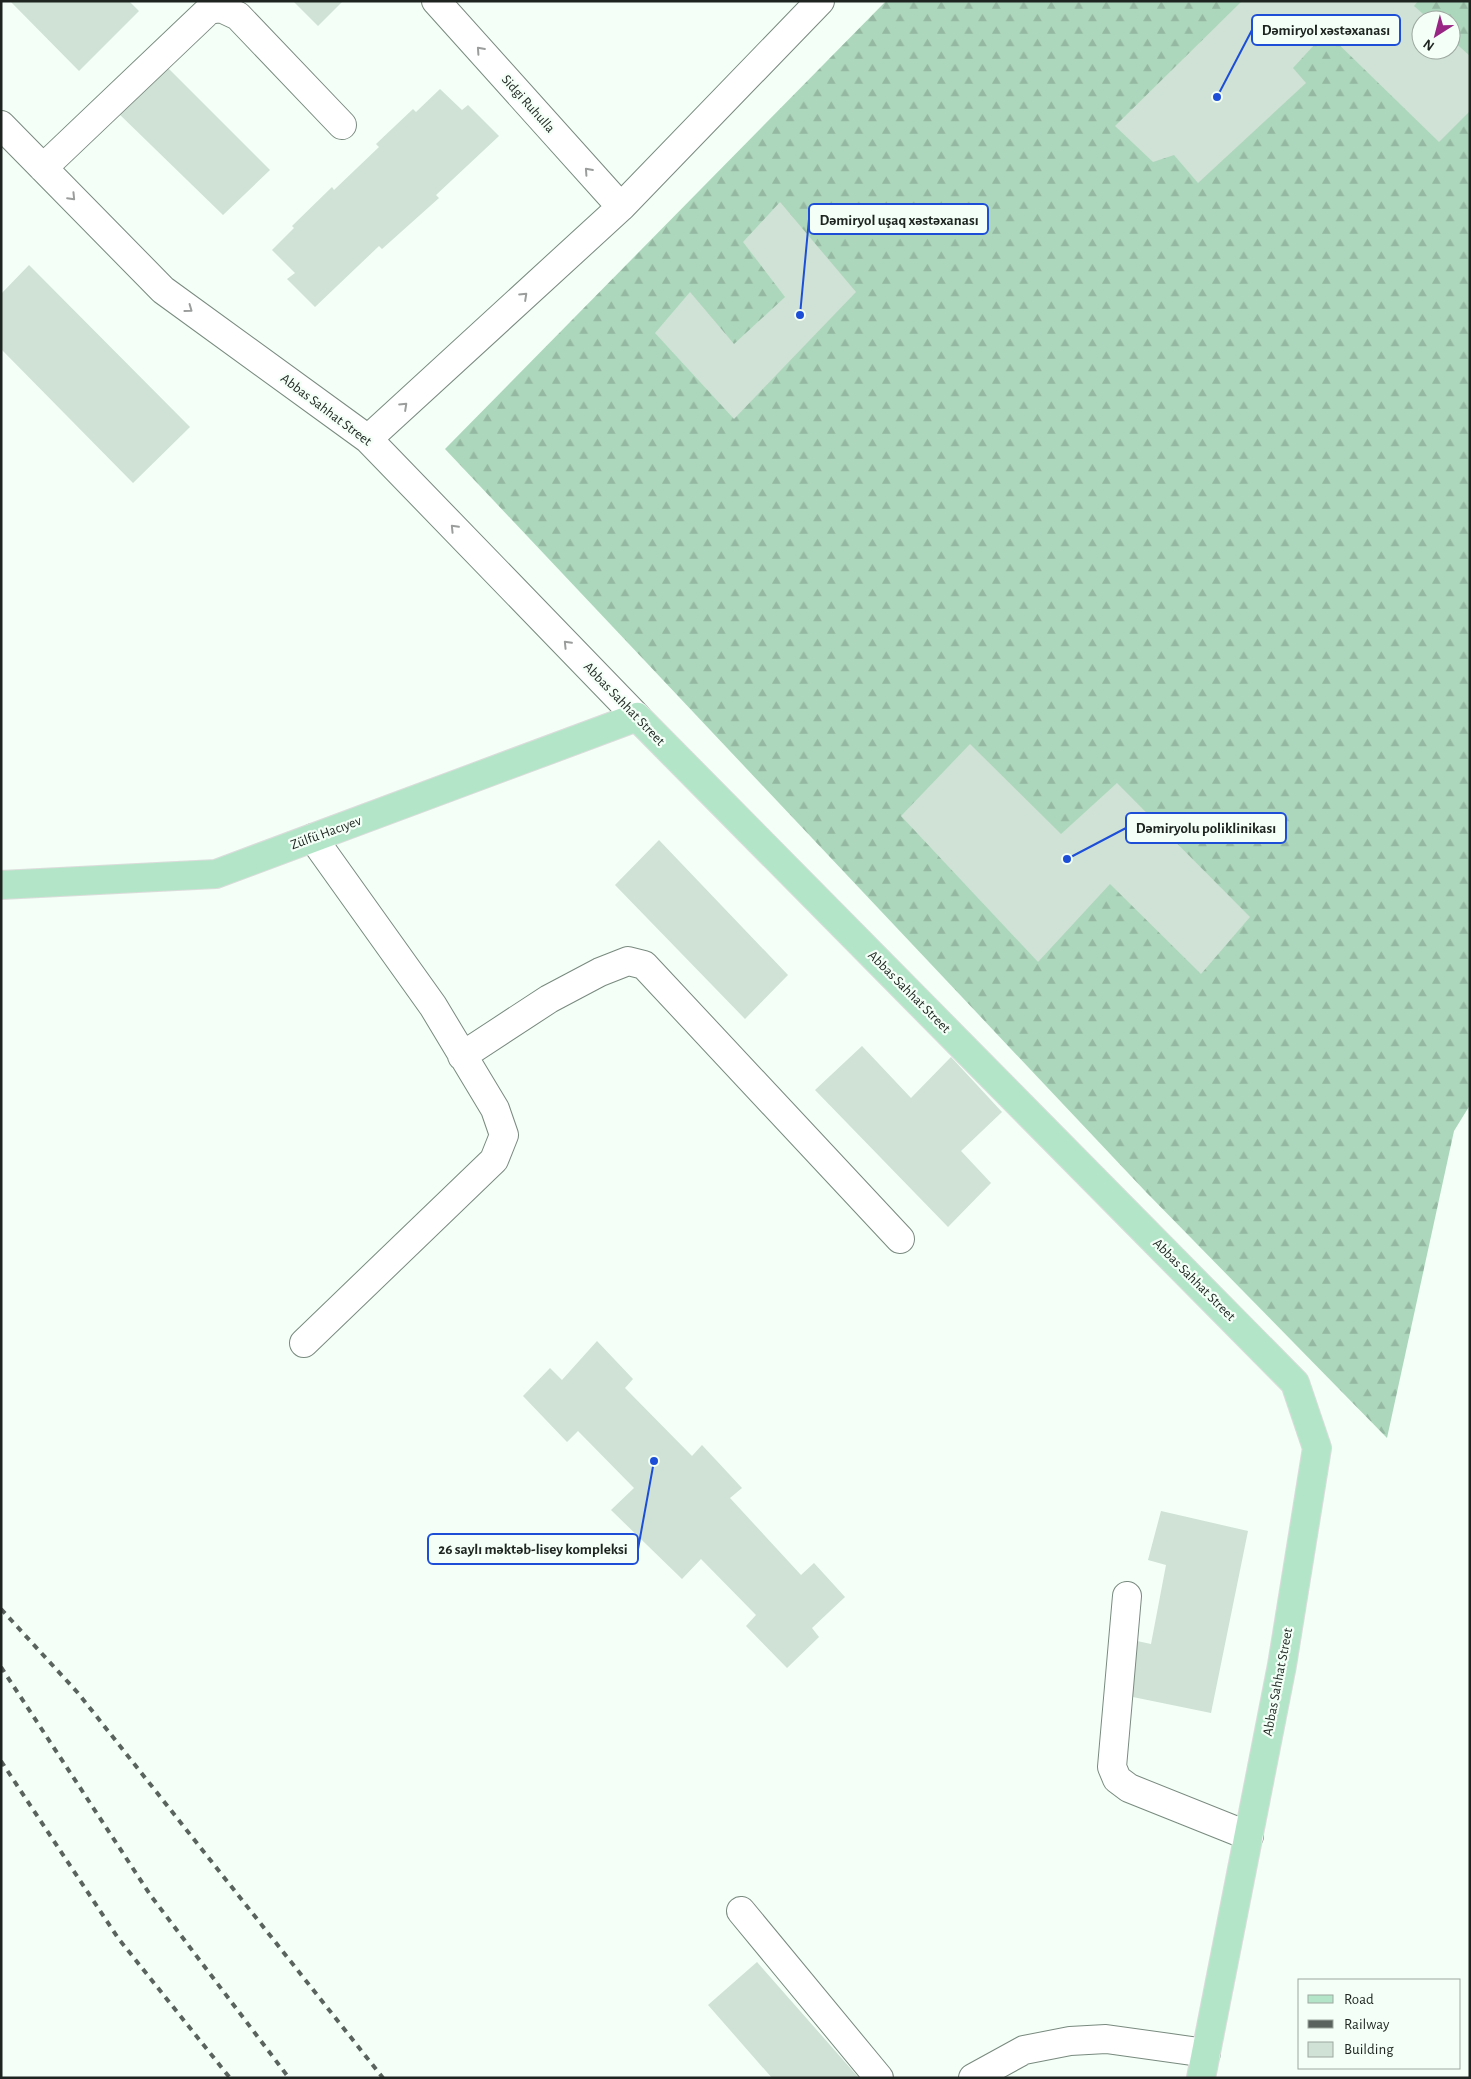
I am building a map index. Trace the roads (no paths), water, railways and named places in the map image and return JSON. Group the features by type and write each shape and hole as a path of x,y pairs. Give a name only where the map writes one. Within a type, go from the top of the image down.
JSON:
{"main road":[{"name":"Zülfü Hacıyev","path":"1,885 216,874 637,717"},
{"name":"Abbas Sahhat Street","path":"637,717 1294,1382 1317,1448 1282,1665 1204,2065"}],"street":[{"name":"Sidgi Ruhulla","path":"436,1 621,207"},
{"path":"368,439 621,207 816,2"},
{"path":"43,168 209,10 221,8 238,16 342,125"},
{"name":"Abbas Sahhat Street","path":"1,125 163,290 368,439 637,717"},
{"path":"304,1343 494,1160 504,1136 494,1108 433,1006 313,838"},
{"path":"462,1056 548,998 600,972 628,961 644,964 900,1239"},
{"path":"1127,1596 1112,1767 1116,1778 1129,1788 1249,1836"},
{"path":"741,1911 879,2078"},
{"path":"973,2078 978,2073 1024,2050 1070,2041 1106,2039 1204,2065"}],"railway":[{"path":"1,1609 78,1693 383,2078"},
{"path":"1,1667 151,1896 289,2078"},
{"path":"1,1761 118,1938 230,2078"}],"place":[{"name":"Dəmiryol xəstəxanası","path":"1217,97"},
{"name":"Dəmiryol uşaq xəstəxanası","path":"800,315"},
{"name":"Dəmiryolu poliklinikası","path":"1067,859"},
{"name":"26 saylı məktəb-lisey kompleksi","path":"654,1461"}]}
